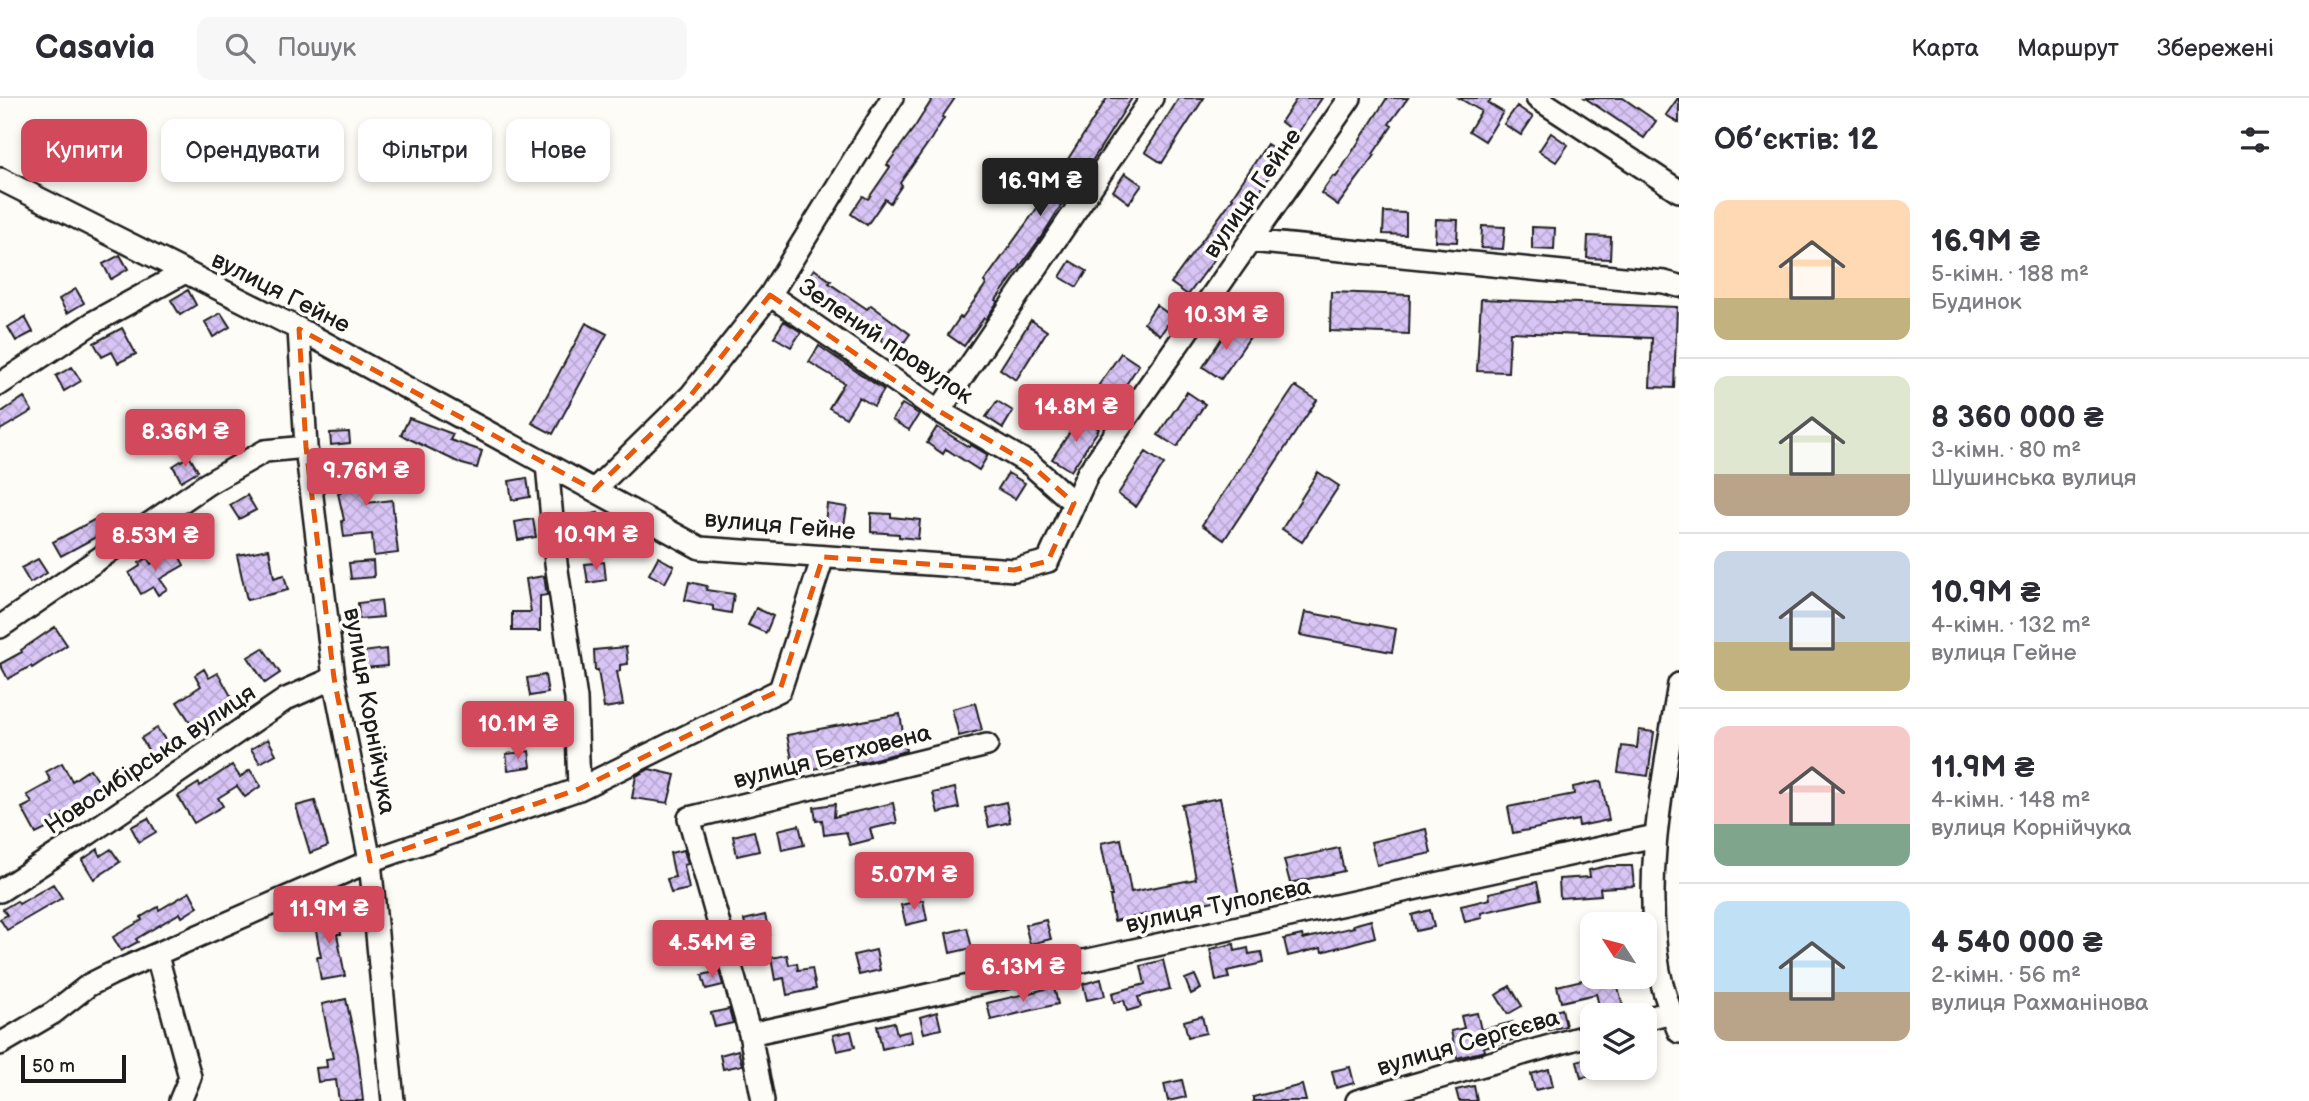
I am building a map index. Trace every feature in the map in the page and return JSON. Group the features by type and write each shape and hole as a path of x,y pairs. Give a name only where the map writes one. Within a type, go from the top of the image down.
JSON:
{"street":[{"path":"594,490 691,395 770,295 892,98"},
{"path":"939,411 1152,98"},
{"name":"вулиця Гейне","path":"0,178 299,329 700,548 1014,570 1048,561 1088,472 1350,98"},
{"path":"1542,99 1679,191"},
{"path":"1250,241 1664,282 1679,286"},
{"path":"0,384 104,316 185,272"},
{"name":"Зелений провулок","path":"770,295 939,411 1030,464 1074,503"},
{"name":"вулиця Корнійчука","path":"299,329 306,447 334,678 370,861 393,1101"},
{"path":"301,380 316,360 329,357 359,362"},
{"path":"0,626 207,484 265,452 306,447"},
{"path":"547,464 556,563 576,699 579,789"},
{"path":"0,1044 53,1013 89,985 370,861 579,789 780,690 823,556"},
{"name":"Новосибірська вулиця","path":"0,891 286,699 334,678"},
{"path":"1679,684 1655,836 1654,934 1659,974 1679,1032"},
{"name":"вулиця Бетховена","path":"750,1034 689,818 987,745"},
{"name":"вулиця Туполєва","path":"750,1034 1655,836"},
{"path":"157,956 190,1077 180,1101"},
{"path":"1657,1016 1671,1012"},
{"path":"750,1034 764,1101"},
{"name":"вулиця Сергєєва","path":"1357,1101 1580,1037"}],"highlighted area":[{"path":"770,295 939,411 1030,464 1074,503 1048,561 1014,570 823,557 780,690 579,789 370,861 334,678 306,447 299,329 594,490 691,395"}],"building":[{"path":"933,98 955,98 890,203 885,199 867,225 851,214 863,196 868,199 890,167 887,165"},
{"path":"1107,98 1132,98 1092,161 1060,203 1062,204 1044,233 996,300 998,301 986,319 984,318 964,346 948,335 1035,211 1049,188 1047,186 1059,168 1061,170"},
{"path":"1179,98 1204,98 1162,163 1145,152"},
{"path":"1297,98 1322,98 1297,134 1281,122"},
{"path":"1387,98 1408,98 1389,124 1392,126 1373,154 1375,155 1338,205 1321,193 1333,176 1336,177"},
{"path":"1459,98 1492,98 1488,103 1503,112 1485,141 1469,131 1481,111"},
{"path":"1585,98 1623,98 1656,121 1644,138"},
{"path":"1679,98 1679,123 1666,115"},
{"path":"1517,106 1533,117 1521,135 1504,124"},
{"path":"1551,133 1568,145 1556,162 1539,151"},
{"path":"1267,144 1284,155 1240,221 1242,222 1188,295 1171,283 1233,198"},
{"path":"1125,173 1142,185 1129,203 1113,191"},
{"path":"1384,212 1406,213 1406,235 1383,234"},
{"path":"1436,219 1458,220 1457,242 1435,241"},
{"path":"1482,226 1505,227 1503,249 1481,248"},
{"path":"1532,227 1555,228 1554,250 1532,249"},
{"path":"1588,236 1611,237 1610,259 1587,258"},
{"path":"120,255 128,269 111,279 103,264"},
{"path":"1070,261 1087,271 1077,287 1060,277"},
{"path":"814,269 831,281 829,283 867,309 871,305 910,334 897,352 881,340 882,338 845,313 842,318 802,287"},
{"path":"76,289 84,303 67,313 59,299"},
{"path":"188,290 196,305 180,315 171,300"},
{"path":"1331,292 1410,295 1409,334 1330,331"},
{"path":"1481,299 1677,307 1674,388 1650,387 1652,338 1510,332 1508,372 1477,371"},
{"path":"1156,305 1173,317 1160,335 1144,323"},
{"path":"221,313 230,327 213,337 205,322"},
{"path":"25,317 33,332 16,341 8,327"},
{"path":"1031,320 1047,331 1016,380 1000,369"},
{"path":"784,321 801,332 791,347 774,337"},
{"path":"586,323 607,334 553,434 532,423"},
{"path":"1231,324 1250,337 1221,379 1203,367"},
{"path":"122,328 136,354 118,363 112,352 102,357 94,343"},
{"path":"819,346 884,390 874,406 859,397 846,418 829,408 844,383 809,362"},
{"path":"1121,353 1139,365 1111,407 1092,395"},
{"path":"72,367 81,381 64,391 56,376"},
{"path":"1295,386 1317,400 1224,540 1202,525"},
{"path":"1187,392 1205,404 1177,447 1158,435"},
{"path":"24,397 32,411 0,430 0,413"},
{"path":"997,401 1013,411 1003,428 986,417"},
{"path":"902,404 919,414 909,430 892,420"},
{"path":"1080,417 1099,429 1071,471 1052,459"},
{"path":"409,418 453,434 450,440 482,451 477,468 462,464 401,435"},
{"path":"937,427 969,447 971,445 988,455 979,470 946,449 943,454 927,443"},
{"path":"349,432 350,443 331,445 330,433"},
{"path":"365,451 367,467 363,468 367,503 392,500 398,553 374,556 372,534 344,537 344,520 338,493 344,490 342,454"},
{"path":"1146,452 1164,464 1136,507 1118,494"},
{"path":"189,456 198,471 181,481 173,466"},
{"path":"1318,472 1339,486 1302,542 1282,529"},
{"path":"1008,473 1025,483 1015,499 998,489"},
{"path":"527,478 530,497 512,500 509,481"},
{"path":"247,495 256,510 239,519 230,505"},
{"path":"827,504 847,507 844,525 825,523"},
{"path":"598,513 601,532 582,535 580,516"},
{"path":"871,513 920,520 918,539 899,537 899,534 871,532"},
{"path":"101,516 109,530 61,556 53,542"},
{"path":"533,519 536,537 518,540 515,522"},
{"path":"269,549 274,578 284,575 288,590 247,600 237,555"},
{"path":"176,550 184,565 160,579 167,589 158,595 153,587 141,594 129,573 147,558 151,564"},
{"path":"658,557 674,566 665,583 649,574"},
{"path":"38,559 47,573 30,583 21,568"},
{"path":"373,561 374,577 351,579 349,563"},
{"path":"604,562 606,580 588,583 585,564"},
{"path":"544,576 547,595 540,596 540,631 512,631 512,612 531,612 526,579"},
{"path":"689,582 707,586 706,590 734,594 731,613 685,600"},
{"path":"381,600 383,617 359,619 358,603"},
{"path":"756,608 773,616 766,633 748,625"},
{"path":"1305,612 1396,629 1392,652 1300,635"},
{"path":"55,627 67,645 32,668 31,666 8,679 0,664 22,652 21,650"},
{"path":"626,647 628,664 620,665 620,671 617,672 623,705 604,708 598,670 595,670 594,650"},
{"path":"263,648 280,673 265,683 248,657"},
{"path":"386,649 387,666 364,668 362,652"},
{"path":"204,669 209,678 218,673 236,705 217,715 216,713 194,728 177,702 201,686 195,675"},
{"path":"545,675 548,693 530,696 527,678"},
{"path":"975,703 982,730 959,736 952,709"},
{"path":"900,714 906,751 867,761 856,763 856,760 795,773 787,735"},
{"path":"157,728 170,747 153,758 141,738"},
{"path":"1639,730 1654,732 1648,776 1618,772 1622,746 1637,748"},
{"path":"268,739 276,754 260,763 251,749"},
{"path":"529,751 531,767 508,770 506,754"},
{"path":"62,763 72,781 90,769 103,788 83,801 84,803 53,819 56,824 36,834 22,808 32,803 27,795 51,782 46,772"},
{"path":"232,765 240,777 250,770 261,786 245,797 237,786 218,798 223,806 194,823 178,796 199,783 200,786"},
{"path":"649,769 675,775 668,803 632,798 636,776"},
{"path":"1601,781 1609,820 1579,826 1578,820 1513,833 1508,807 1574,794 1573,787"},
{"path":"955,788 959,808 938,813 933,793"},
{"path":"1220,798 1239,896 1114,921 1112,896 1101,843 1121,839 1131,892 1196,879 1182,805"},
{"path":"315,801 328,846 310,853 296,806"},
{"path":"1006,802 1010,822 989,827 984,807"},
{"path":"893,803 897,823 870,829 873,839 850,845 846,832 824,835 822,820 816,821 814,807 835,804 834,817"},
{"path":"148,818 156,832 139,842 131,827"},
{"path":"799,825 804,845 782,850 778,830"},
{"path":"1426,829 1431,853 1377,865 1371,842"},
{"path":"754,831 759,851 737,856 733,836"},
{"path":"1339,848 1344,871 1290,883 1284,860"},
{"path":"98,849 100,856 111,849 120,862 94,879 82,860"},
{"path":"684,850 688,864 684,865 689,889 671,893 667,879 675,877 670,853"},
{"path":"1607,866 1632,866 1634,886 1600,888 1601,895 1560,898 1559,879 1590,877 1589,870"},
{"path":"1537,882 1541,899 1481,913 1482,918 1465,922 1461,906 1490,899 1489,893"},
{"path":"53,884 62,898 7,930 0,919 7,915 3,909 17,901 19,904"},
{"path":"190,892 198,907 182,917 180,913 121,951 113,937 158,907 159,910"},
{"path":"923,900 927,920 906,925 901,905"},
{"path":"1430,910 1434,927 1416,931 1412,915"},
{"path":"337,911 341,934 337,934 345,976 321,980 317,957 321,957 313,915"},
{"path":"765,915 770,935 749,940 744,920"},
{"path":"1046,920 1051,939 1030,944 1025,925"},
{"path":"1371,920 1375,937 1322,952 1321,948 1288,956 1284,939 1302,935 1303,939 1354,927 1353,925"},
{"path":"967,928 972,948 950,953 946,933"},
{"path":"707,929 711,943 694,947 691,933"},
{"path":"1234,944 1235,951 1248,948 1249,954 1261,952 1263,963 1227,971 1229,978 1216,981 1210,949"},
{"path":"876,950 880,970 859,975 854,955"},
{"path":"787,955 789,965 797,963 798,970 812,968 816,989 787,995 784,978 775,980 771,958"},
{"path":"1163,960 1170,989 1138,997 1141,1007 1127,1011 1124,1000 1114,1003 1112,993 1145,984 1141,966"},
{"path":"719,971 723,985 706,989 702,975"},
{"path":"1195,975 1201,989 1191,994 1185,979"},
{"path":"1101,979 1105,996 1087,1000 1083,984"},
{"path":"1580,981 1580,989 1618,989 1622,1003 1598,1003 1596,994 1561,1002 1557,986"},
{"path":"1510,986 1522,1006 1508,1014 1496,995"},
{"path":"1054,987 1058,1004 991,1020 987,1003"},
{"path":"346,999 358,1054 363,1101 339,1101 336,1080 318,1082 316,1068 327,1067 326,1059 333,1058 322,1004"},
{"path":"729,1009 733,1023 715,1027 711,1013"},
{"path":"1562,1009 1566,1026 1549,1030 1545,1014"},
{"path":"937,1012 941,1029 924,1033 920,1017"},
{"path":"1477,1013 1481,1030 1513,1022 1517,1039 1484,1047 1485,1051 1457,1058 1451,1031 1464,1028 1461,1016"},
{"path":"1202,1016 1206,1033 1188,1037 1184,1021"},
{"path":"894,1022 897,1034 910,1031 912,1042 882,1049 877,1026"},
{"path":"851,1031 855,1047 837,1051 833,1035"},
{"path":"738,1050 742,1065 723,1069 720,1055"},
{"path":"1350,1067 1354,1083 1336,1088 1332,1071"},
{"path":"1549,1069 1553,1086 1535,1090 1531,1074"},
{"path":"1182,1080 1186,1097 1168,1101 1164,1084"},
{"path":"1302,1085 1306,1101 1253,1101 1253,1097"},
{"path":"1474,1086 1477,1101 1459,1101 1456,1090"}]}
